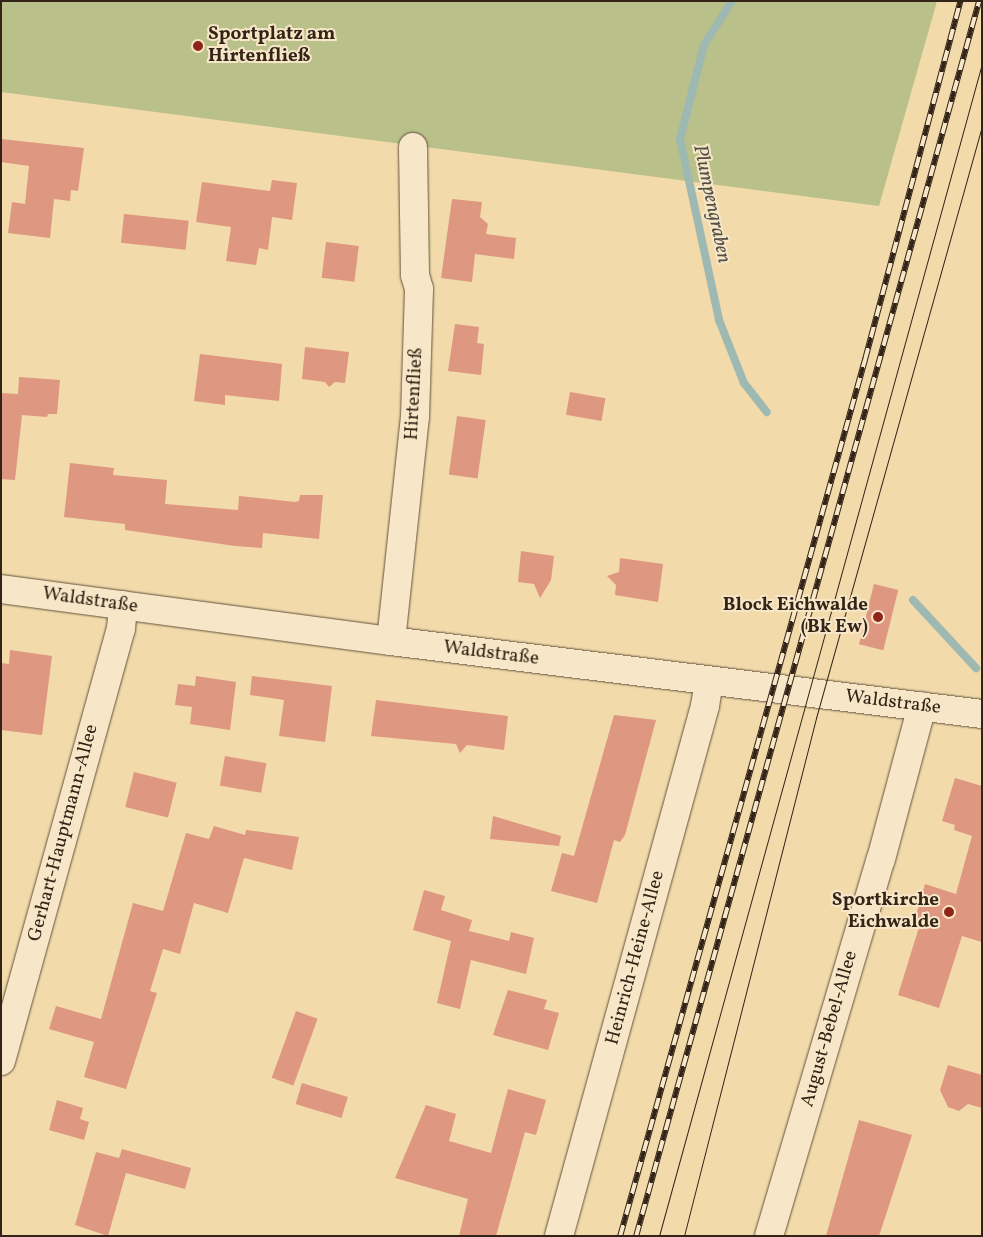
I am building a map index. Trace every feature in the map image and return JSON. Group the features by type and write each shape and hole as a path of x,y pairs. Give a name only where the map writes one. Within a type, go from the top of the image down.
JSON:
{"street":[{"name":"Hirtenfließ","path":"391,641 416,417 419,289 415,275 413,147"},
{"name":"Waldstraße","path":"1,589 391,641 982,714"},
{"name":"Gerhart-Hauptmann-Allee","path":"1,1061 120,629 123,605"},
{"name":"Heinrich-Heine-Allee","path":"559,1236 705,706 709,680"},
{"name":"August-Bebel-Allee","path":"769,1236 881,859 922,706"}],"green space":[{"path":"1,1 937,1 879,206 1,92"}],"building":[{"path":"1,139 84,148 78,191 71,190 70,201 54,199 50,238 8,233 12,202 25,204 29,166 1,162"},
{"path":"272,180 297,183 292,220 272,217 268,250 259,248 256,265 226,261 231,227 196,222 202,182 270,191"},
{"path":"452,199 482,202 480,217 488,224 486,234 516,238 514,259 475,254 472,282 441,278"},
{"path":"124,214 189,221 186,250 121,243"},
{"path":"326,242 359,246 354,282 322,278"},
{"path":"455,324 479,327 477,343 484,344 481,375 448,371"},
{"path":"305,347 349,352 345,383 335,382 329,387 325,382 302,379"},
{"path":"200,354 282,364 279,401 225,395 225,405 194,401"},
{"path":"19,377 60,380 57,414 48,414 47,417 22,415 15,480 1,479 1,393 18,394"},
{"path":"570,392 605,398 601,421 566,415"},
{"path":"457,416 486,420 478,478 449,474"},
{"path":"70,463 114,468 113,475 167,480 165,504 238,510 239,496 295,502 299,501 300,495 323,495 319,539 263,533 262,548 235,546 125,530 125,524 64,517"},
{"path":"521,551 554,556 551,580 540,598 534,584 518,582"},
{"path":"620,558 663,564 658,602 615,595 616,585 607,576 619,572"},
{"name":"Block Eichwalde (Bk Ew)","path":"874,584 898,590 883,650 859,644"},
{"path":"10,650 52,656 42,735 1,730 1,663 9,664"},
{"path":"196,676 236,682 230,730 190,724 192,707 175,705 178,684 195,686"},
{"path":"252,676 332,686 325,742 279,736 284,700 250,695"},
{"path":"376,700 508,716 504,750 467,745 460,753 456,744 371,736"},
{"path":"614,715 656,720 625,835 620,842 614,840 597,903 551,891 562,853 574,856"},
{"path":"225,756 266,763 261,793 220,786"},
{"path":"134,772 177,783 168,818 125,807"},
{"path":"955,778 982,786 982,942 962,936 939,1008 898,995 920,924 914,922 925,884 956,894 972,836 954,830 955,825 942,821"},
{"path":"493,816 561,836 559,846 490,839"},
{"path":"214,826 245,835 246,830 299,837 292,870 244,858 228,913 194,903 180,954 163,949 150,991 157,993 126,1089 84,1077 94,1042 49,1029 56,1006 101,1019 133,903 163,911 186,833 209,839"},
{"path":"424,890 445,896 441,910 472,920 469,931 509,941 511,932 534,938 526,974 471,960 460,1009 437,1003 451,941 413,930"},
{"path":"508,990 547,1000 544,1009 559,1013 548,1050 493,1035"},
{"path":"296,1011 318,1019 293,1086 272,1078"},
{"path":"948,1065 982,1075 982,1108 968,1104 959,1111 948,1107 940,1090"},
{"path":"302,1083 348,1097 341,1118 296,1104"},
{"path":"508,1089 546,1100 536,1135 525,1132 496,1236 459,1236 468,1199 395,1178 426,1105 456,1114 449,1141 491,1153"},
{"path":"57,1100 83,1108 80,1119 89,1122 84,1140 49,1130"},
{"path":"859,1120 912,1135 879,1236 826,1236"},
{"path":"122,1149 191,1168 185,1189 126,1173 108,1236 75,1225 96,1152 119,1158"}],"waterway":[{"name":"Plumpengraben","path":"732,1 704,45 680,139 719,320 744,383 767,412"},
{"name":"Plumpengraben","path":"913,600 976,668"}],"tram line":[{"path":"659,1236 982,63"},
{"path":"684,1236 816,718 982,126"}],"railway":[{"path":"620,1236 865,359 960,1"},
{"path":"636,1236 979,1"}],"place":[{"name":"Sportplatz am Hirtenfließ","path":"198,46"},
{"name":"Block Eichwalde (Bk Ew)","path":"878,617"},
{"name":"Sportkirche Eichwalde","path":"949,912"}]}
